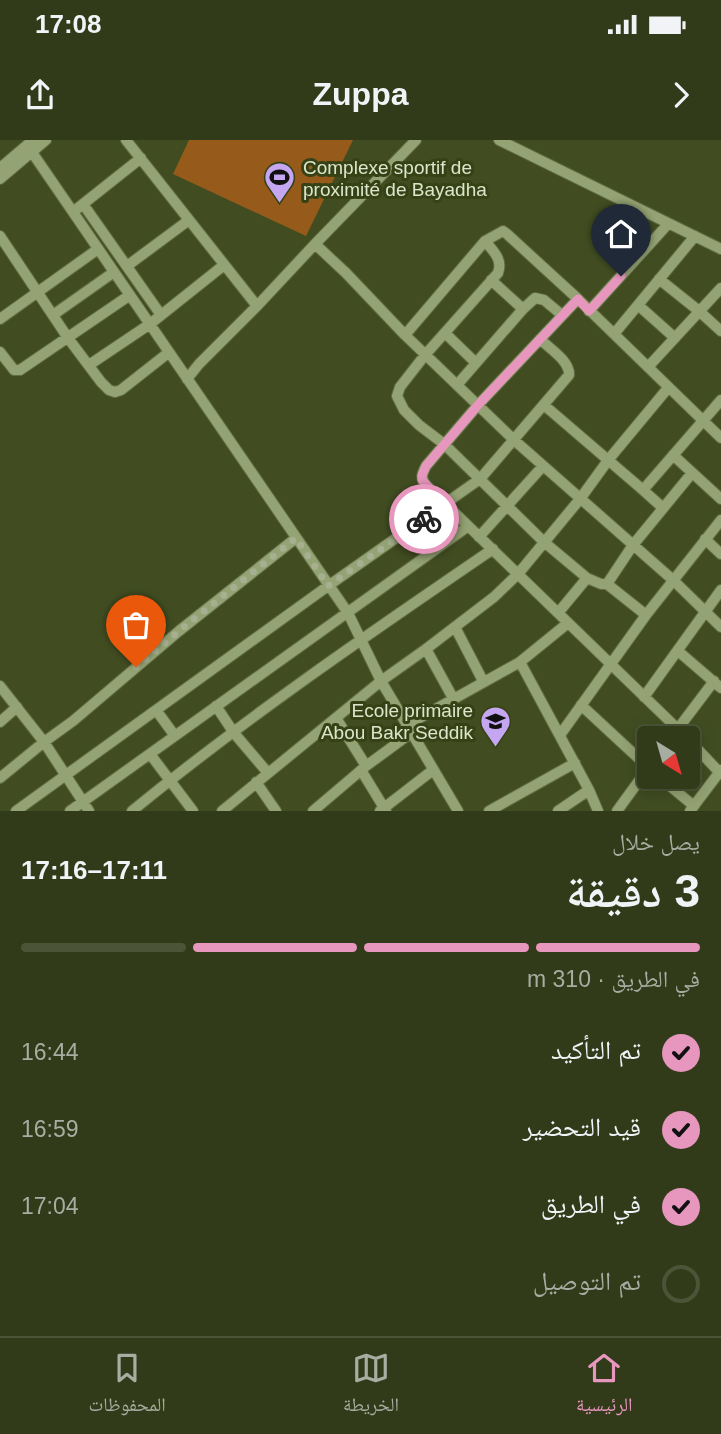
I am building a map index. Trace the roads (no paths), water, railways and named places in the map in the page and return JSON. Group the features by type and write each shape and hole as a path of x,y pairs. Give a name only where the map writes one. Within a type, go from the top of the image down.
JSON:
{"street":[{"path":"0,168 31,146 46,140"},
{"path":"126,140 257,306"},
{"path":"187,379 416,140"},
{"path":"499,140 721,249"},
{"path":"0,178 31,146"},
{"path":"31,146 168,353 348,613 381,681 458,811"},
{"path":"73,212 141,158"},
{"path":"83,204 161,314"},
{"path":"127,266 189,220"},
{"path":"589,311 668,223"},
{"path":"405,335 485,241 503,231 578,299 721,438"},
{"path":"0,236 68,338 109,390 121,390 168,353"},
{"path":"614,334 695,236"},
{"path":"485,241 497,256 500,266 498,272 400,387 397,396 399,402 419,425 444,444 544,542 587,579 607,584 646,615"},
{"path":"315,244 514,440 673,580 721,627"},
{"path":"0,319 101,253 115,248"},
{"path":"89,365 150,324 224,265"},
{"path":"53,315 114,272"},
{"path":"659,279 721,331"},
{"path":"491,280 523,309"},
{"path":"648,367 721,288"},
{"path":"0,352 11,367 20,370 130,295"},
{"path":"457,385 535,298 540,298 562,315"},
{"path":"578,299 444,444 426,466 422,480 467,527 675,726"},
{"path":"638,305 675,338"},
{"path":"445,333 476,363"},
{"path":"16,811 480,480 569,375 566,363 540,340"},
{"path":"222,811 381,681 494,597 518,574 668,388"},
{"path":"643,490 721,400"},
{"path":"544,405 663,508"},
{"path":"673,455 721,499"},
{"path":"480,537 543,466"},
{"path":"607,584 633,545 692,473"},
{"path":"560,735 646,615 721,520"},
{"path":"70,811 86,807 174,736 467,527"},
{"path":"0,778 296,538"},
{"path":"705,539 721,554"},
{"path":"132,811 361,639 493,549"},
{"path":"558,613 587,579"},
{"path":"644,697 721,590"},
{"path":"313,811 409,729 453,698 520,662 568,623"},
{"path":"455,627 483,681"},
{"path":"426,649 453,698"},
{"path":"678,651 719,686 681,726"},
{"path":"520,662 598,811"},
{"path":"0,686 44,742 86,807"},
{"path":"581,705 637,757"},
{"path":"216,706 234,733 268,772"},
{"path":"0,722 18,707"},
{"path":"156,710 174,736"},
{"path":"336,718 364,768 383,810 433,770"},
{"path":"671,789 692,809 720,772 700,752"},
{"path":"150,754 193,811"},
{"path":"489,811 575,763"},
{"path":"256,782 276,811"},
{"path":"617,811 637,784"},
{"path":"558,811 589,790"}],"place":[{"name":"Complexe sportif de proximité de Bayadha","path":"280,205"},
{"name":"Ecole primaire Abou Bakr Seddik","path":"496,748"}]}
